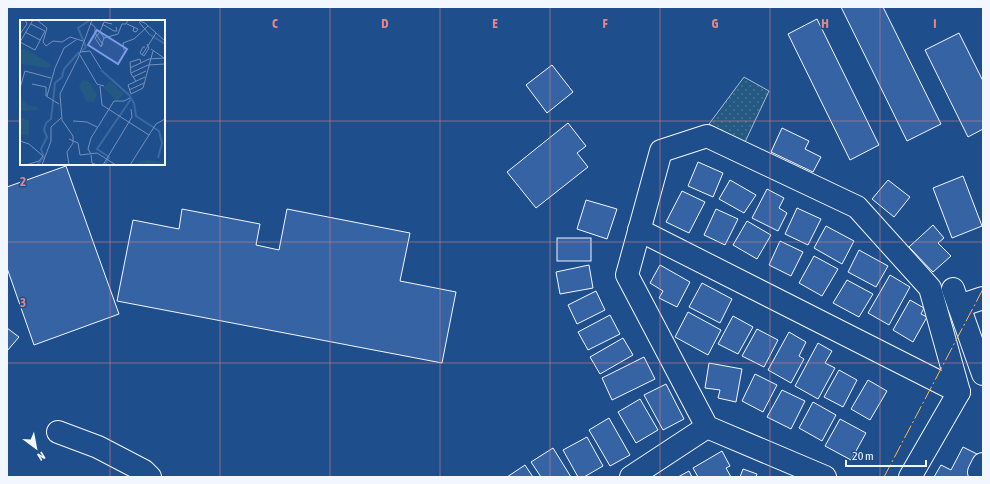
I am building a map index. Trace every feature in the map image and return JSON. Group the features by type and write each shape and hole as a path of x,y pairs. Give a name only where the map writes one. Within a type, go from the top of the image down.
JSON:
{"street":[{"path":"825,477 707,427 627,275 661,151 707,136 857,207 930,288 959,392 910,477"},
{"path":"639,230 959,392"},
{"path":"983,298 956,297 983,374"},
{"path":"631,477 707,427"},
{"path":"58,432 98,447 144,470 150,477"}],"shaded area":[{"path":"744,77 769,91 745,142 709,124"}],"building":[{"path":"841,7 883,7 941,124 907,141"},
{"path":"817,19 879,145 850,160 788,34"},
{"path":"959,33 983,81 983,129 968,137 925,50"},
{"path":"552,65 573,92 547,113 526,85"},
{"path":"568,123 586,146 577,153 588,167 536,208 507,172"},
{"path":"782,128 809,141 805,149 821,157 813,172 771,152"},
{"path":"698,162 723,173 713,197 688,186"},
{"path":"66,166 119,314 34,345 7,268 7,187"},
{"path":"963,176 982,226 952,238 933,188"},
{"path":"730,180 756,195 744,213 719,199"},
{"path":"888,180 910,197 894,217 872,199"},
{"path":"767,189 784,198 779,208 787,213 778,231 752,218"},
{"path":"682,191 705,202 689,233 666,222"},
{"path":"586,200 617,209 607,239 577,229"},
{"path":"797,208 821,219 808,245 785,234"},
{"path":"182,209 260,224 256,245 279,250 287,209 410,233 400,281 456,292 442,363 117,301 133,220 179,229"},
{"path":"716,209 738,219 725,245 704,235"},
{"path":"747,221 771,235 757,259 733,245"},
{"path":"933,225 944,238 938,243 951,256 933,272 909,247"},
{"path":"826,226 854,241 842,264 814,248"},
{"path":"557,238 591,238 591,261 557,261"},
{"path":"780,241 803,252 791,276 769,265"},
{"path":"859,250 888,266 876,287 848,272"},
{"path":"814,256 838,269 822,296 799,283"},
{"path":"589,265 593,288 560,294 556,272"},
{"path":"660,265 690,282 677,307 659,298 663,291 650,283"},
{"path":"890,275 910,287 889,325 868,313"},
{"path":"847,280 873,294 859,317 833,303"},
{"path":"702,283 732,299 720,323 689,307"},
{"path":"596,291 605,310 577,324 568,305"},
{"path":"910,300 924,308 921,314 927,317 913,342 893,330"},
{"path":"688,312 721,330 708,355 675,337"},
{"path":"610,315 620,334 588,350 578,332"},
{"path":"733,316 753,327 738,354 718,344"},
{"path":"7,328 19,337 7,351"},
{"path":"757,329 778,340 764,367 742,356"},
{"path":"789,332 806,342 799,356 804,359 791,383 768,370"},
{"path":"623,338 633,355 600,374 590,357"},
{"path":"818,343 832,351 825,363 835,368 818,399 795,386"},
{"path":"644,357 655,379 612,400 602,378"},
{"path":"709,363 742,369 736,402 718,398 720,390 705,388"},
{"path":"839,370 857,380 843,407 824,397"},
{"path":"755,374 777,385 763,412 742,401"},
{"path":"868,380 887,391 870,420 851,409"},
{"path":"666,384 684,419 663,430 644,395"},
{"path":"782,390 805,401 791,429 767,417"},
{"path":"640,399 658,430 636,443 618,412"},
{"path":"813,402 836,415 822,441 799,428"},
{"path":"609,418 630,455 610,466 589,430"},
{"path":"840,419 866,433 851,460 825,446"},
{"path":"587,437 603,466 584,477 578,477 563,450"},
{"path":"963,447 979,455 968,477 934,477 941,465 951,470"},
{"path":"553,448 571,477 541,477 531,462"},
{"path":"722,451 730,466 726,468 731,477 698,477 693,468"},
{"path":"525,465 533,477 507,477"},
{"path":"743,469 757,474 756,477 740,477"},
{"path":"689,471 692,477 678,477"}],"power":[{"path":"884,477 983,289"}]}
